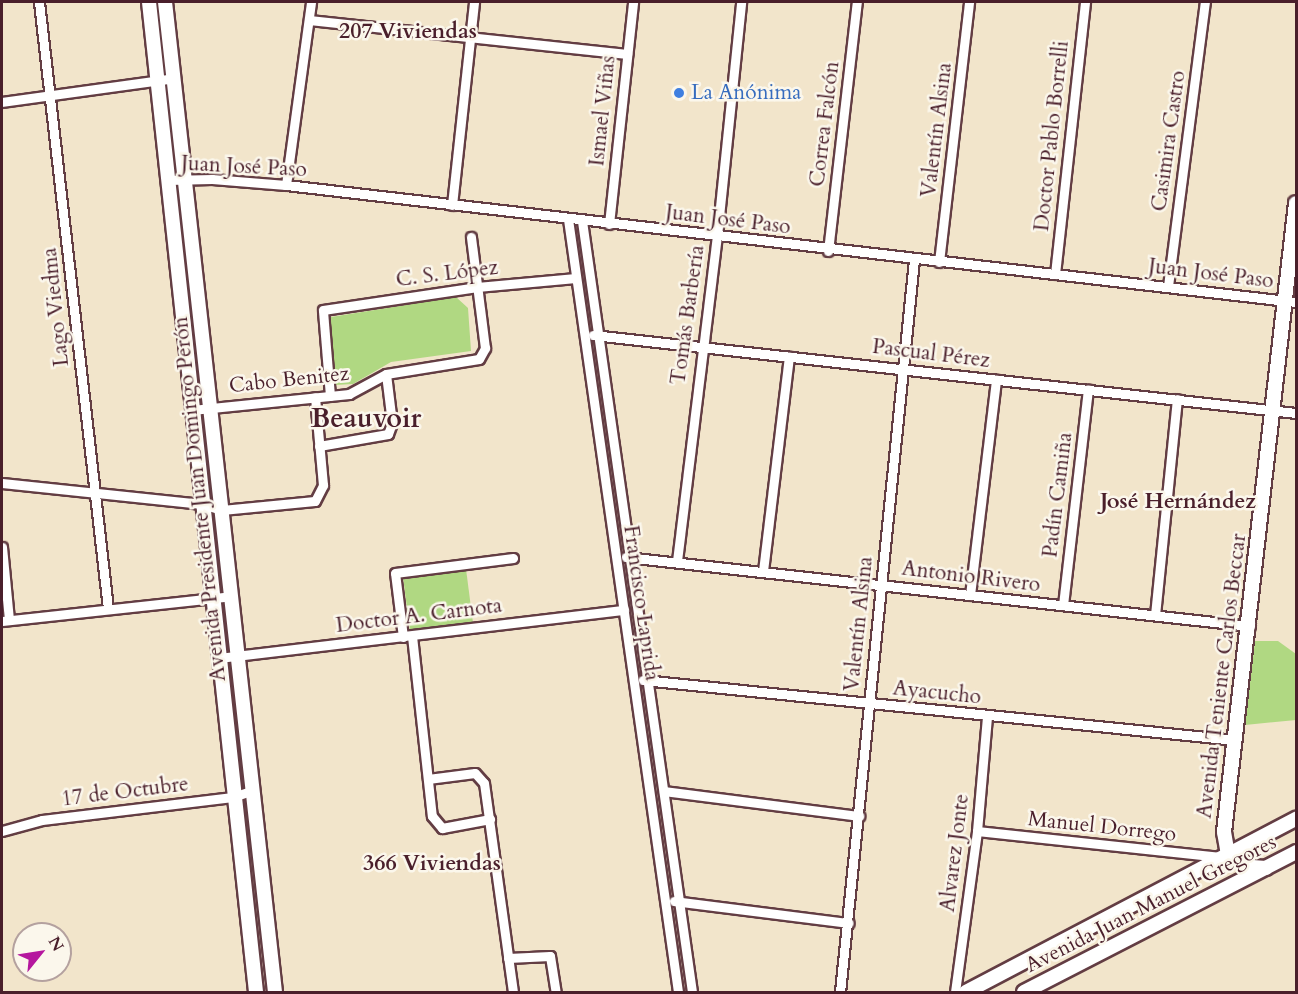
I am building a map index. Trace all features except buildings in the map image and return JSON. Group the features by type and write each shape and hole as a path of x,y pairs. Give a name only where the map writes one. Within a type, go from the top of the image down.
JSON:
{"main road":[{"name":"Avenida Presidente Juan Domingo Perón","path":"149,2 233,797 256,993"},
{"name":"Avenida Presidente Juan Domingo Perón","path":"165,2 275,993"},
{"name":"Avenida Teniente Carlos Beccar","path":"1197,872 1223,856 1273,410 1290,302 1296,203"},
{"name":"Avenida Juan Manuel Gregores","path":"1223,856 1296,819"},
{"name":"Avenida Juan Manuel Gregores","path":"1024,993 1296,852"},
{"path":"1223,856 1252,867 1266,868"},
{"name":"Avenida Juan Manuel Gregores","path":"966,993 1197,872"}],"street":[{"name":"Lago Viedma","path":"39,2 108,609"},
{"path":"286,185 311,2"},
{"path":"452,205 474,2"},
{"name":"Ismael Viñas","path":"609,224 633,2"},
{"name":"Tomás Barbería","path":"677,561 717,236 741,2"},
{"name":"Correa Falcón","path":"828,251 857,2"},
{"name":"Valentín Alsina","path":"939,262 969,2"},
{"name":"Doctor Pablo Borrelli","path":"1055,274 1085,2"},
{"name":"Casimira Castro","path":"1168,286 1206,2"},
{"path":"309,20 627,54"},
{"path":"2,102 174,78"},
{"name":"Juan José Paso","path":"167,180 186,182 212,179 286,185 828,251 1168,286 1290,302"},
{"name":"Francisco Laprida","path":"568,219 678,993"},
{"name":"Francisco Laprida","path":"582,221 692,993"},
{"path":"471,237 477,287"},
{"name":"Valentín Alsina","path":"840,993 849,923 880,584 914,260"},
{"name":"C. S. López","path":"330,396 323,310 477,287 576,278"},
{"name":"Cabo Benitez","path":"192,410 330,396 361,390 386,374 479,359 485,348 477,287"},
{"name":"Pascual Pérez","path":"584,334 702,345 789,357 1296,413"},
{"path":"763,571 789,357"},
{"path":"319,446 388,434 392,423 386,374"},
{"path":"970,595 996,380"},
{"name":"Padín Camiña","path":"1063,606 1088,389"},
{"path":"2,483 202,504 222,510 315,501 321,495 315,398"},
{"path":"1155,615 1177,399"},
{"path":"2,546 5,621 231,596"},
{"name":"Antonio Rivero","path":"616,556 1250,626"},
{"path":"490,819 442,828 435,824 407,636 395,573 513,558"},
{"name":"Doctor A. Carnota","path":"219,658 624,610"},
{"name":"Ayacucho","path":"634,681 648,679 987,717 1236,740"},
{"name":"Alvarez Jonte","path":"955,993 977,831 987,717"},
{"path":"428,779 480,775 490,819 513,993"},
{"name":"17 de Octubre","path":"2,831 42,820 233,797 252,790"},
{"path":"664,791 859,816"},
{"name":"Manuel Dorrego","path":"977,831 1223,856"},
{"path":"665,900 849,923"},
{"path":"508,958 550,956 556,993"}],"green space":[{"path":"456,297 468,308 471,351 391,362 353,384 335,385 327,322 331,317"},
{"path":"466,569 473,623 410,631 403,577"},
{"path":"1255,641 1278,641 1296,654 1296,720 1245,725"}],"place":[{"name":"La Anónima","path":"679,93"}],"district":[{"name":"207 Viviendas","path":"408,32"},
{"name":"Beauvoir","path":"366,419"},
{"name":"José Hernández","path":"1178,502"},
{"name":"366 Viviendas","path":"432,864"}]}
